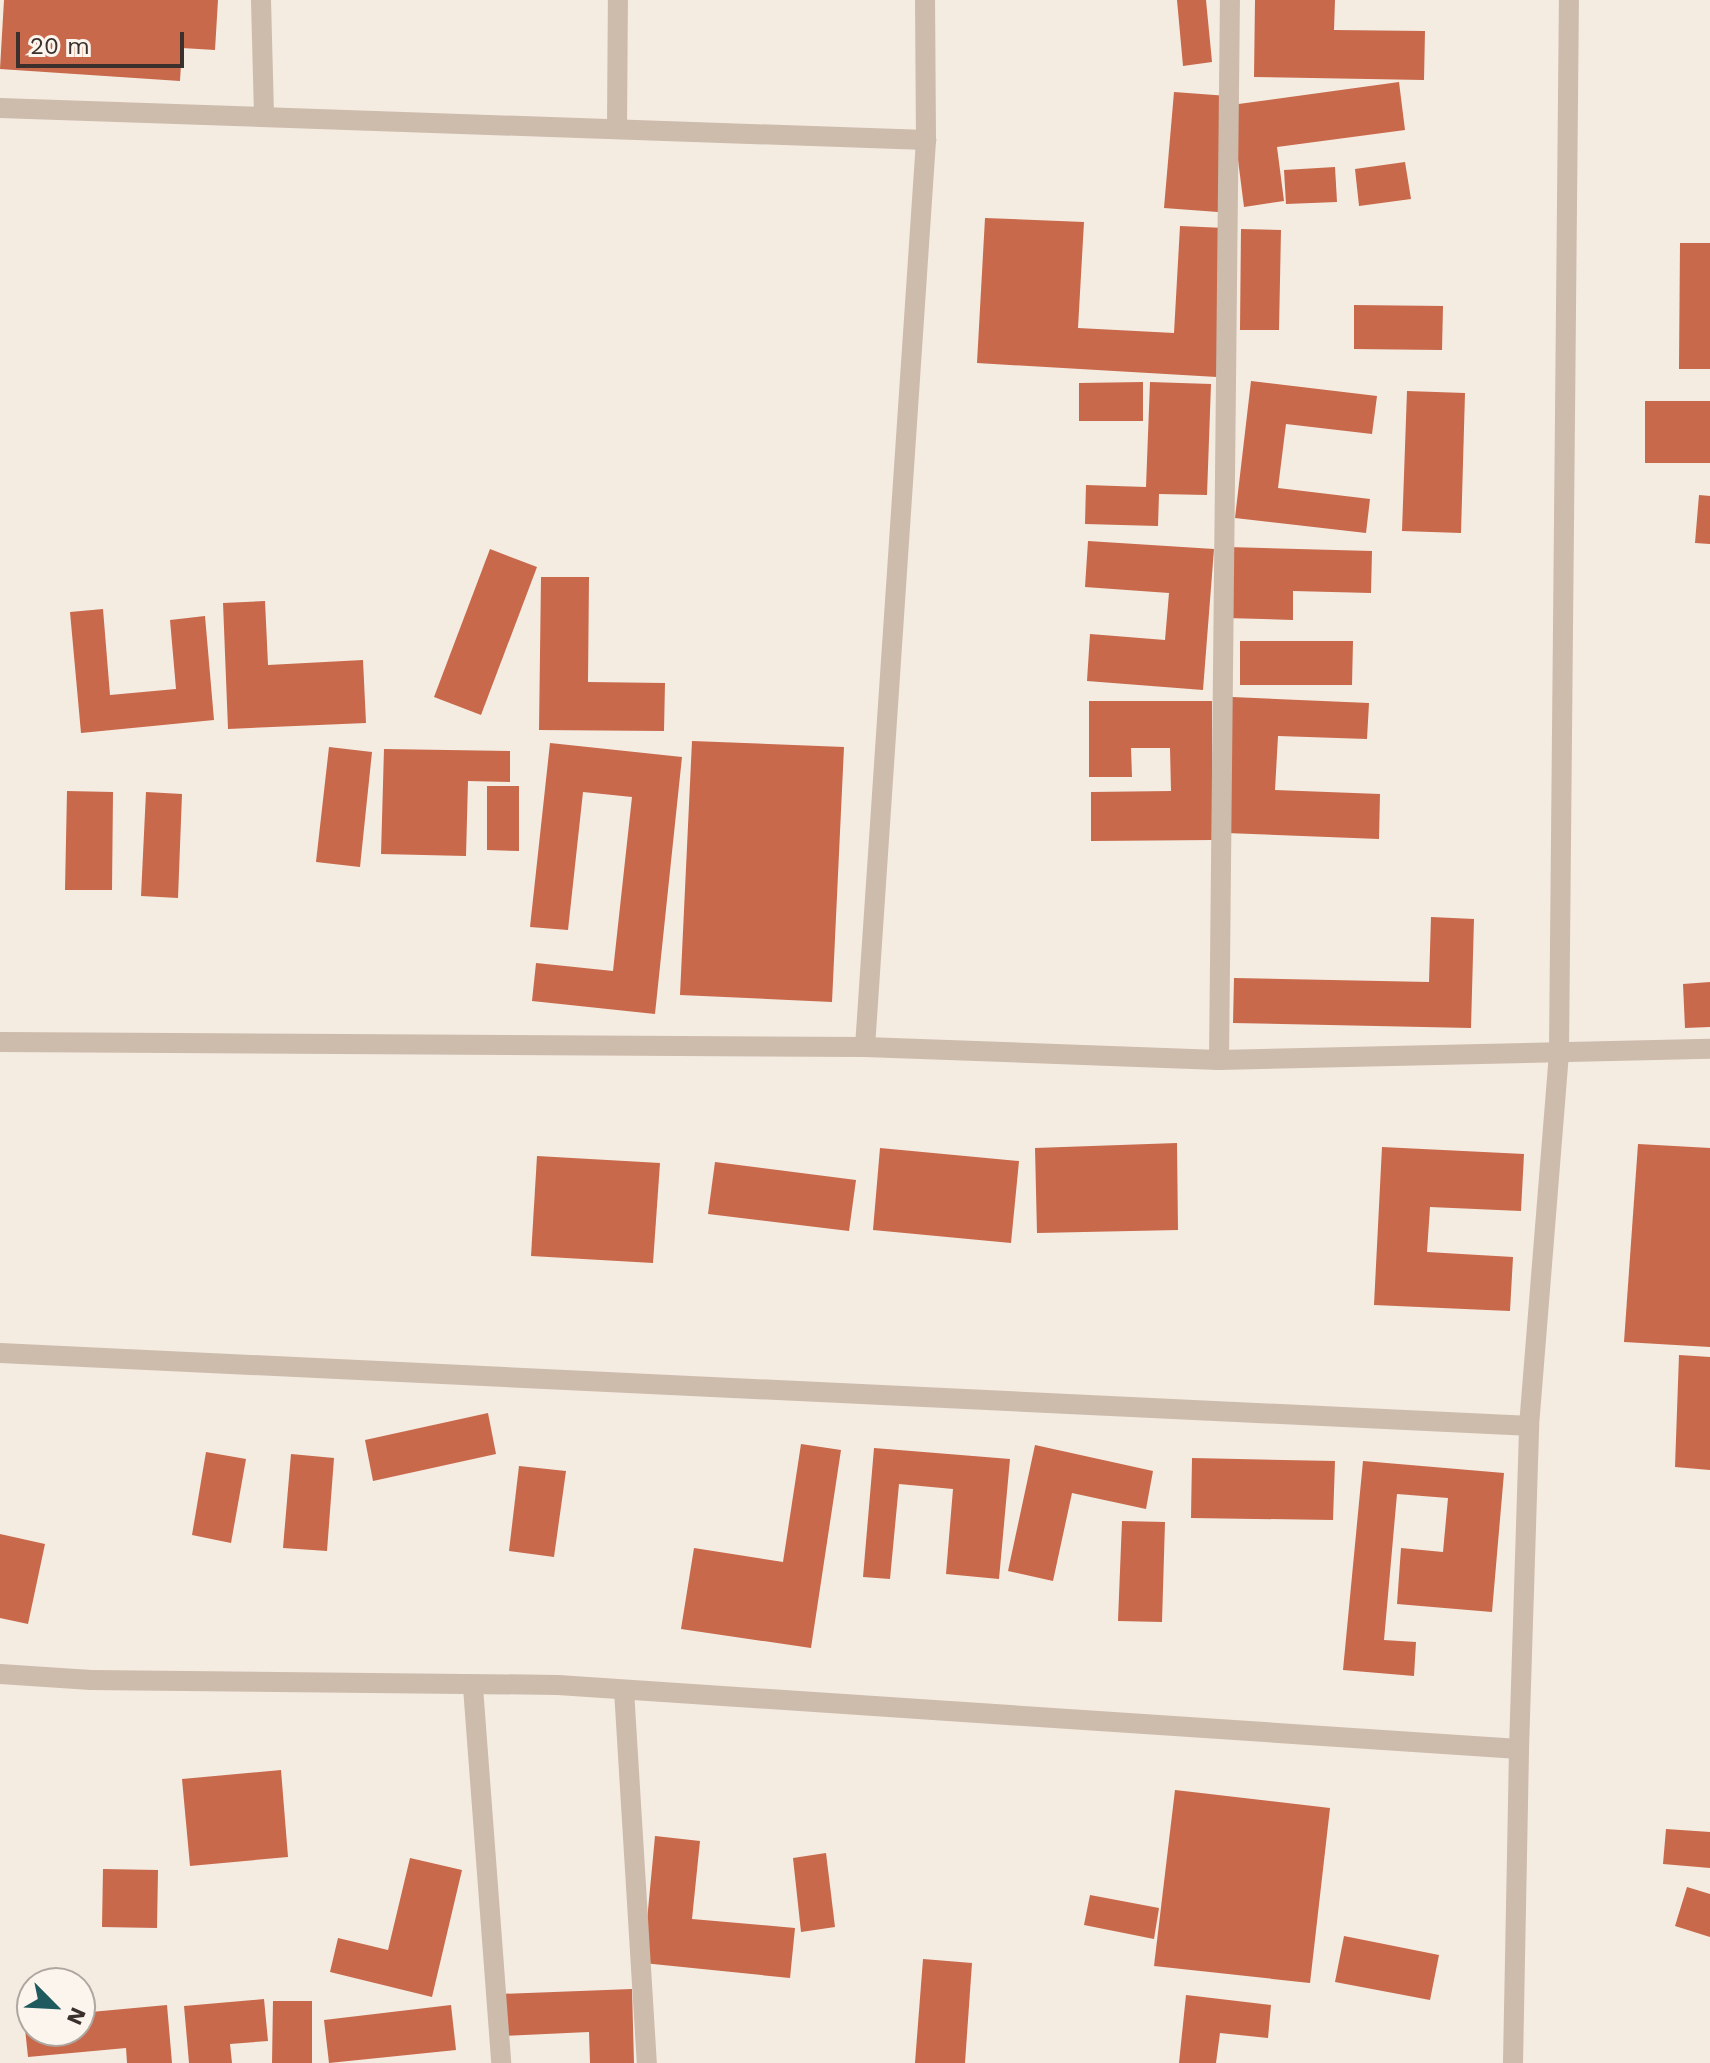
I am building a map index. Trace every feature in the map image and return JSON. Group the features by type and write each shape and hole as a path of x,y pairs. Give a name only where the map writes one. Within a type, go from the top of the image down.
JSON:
{"street":[{"path":"261,0 264,117"},
{"path":"617,129 618,0"},
{"path":"865,1047 926,140 925,0"},
{"path":"1219,1060 1230,0"},
{"path":"1513,2063 1529,1426 1559,1052 1569,0"},
{"path":"0,108 926,140"},
{"path":"0,1042 865,1047 1219,1060 1710,1049"},
{"path":"0,1353 1529,1426"},
{"path":"0,1674 624,1690 1519,1749"},
{"path":"473,1687 501,2063"},
{"path":"624,1690 647,2063"}],"building":[{"path":"4,0 218,0 215,50 182,48 180,81 0,69"},
{"path":"1177,0 1206,0 1212,62 1183,66"},
{"path":"1255,0 1335,0 1334,30 1425,31 1424,80 1254,77"},
{"path":"1399,82 1405,130 1277,147 1284,201 1244,207 1231,105"},
{"path":"1174,92 1228,96 1218,212 1164,208"},
{"path":"1405,162 1411,199 1359,206 1355,169"},
{"path":"1335,167 1337,202 1286,204 1284,170"},
{"path":"985,218 1084,222 1078,328 1174,333 1180,226 1225,228 1217,377 977,363"},
{"path":"1241,229 1281,230 1279,330 1240,330"},
{"path":"1680,243 1710,243 1710,369 1679,369"},
{"path":"1354,305 1443,306 1442,350 1354,349"},
{"path":"1251,381 1377,396 1372,434 1286,424 1278,488 1370,499 1366,533 1235,518"},
{"path":"1143,382 1143,421 1079,421 1079,383"},
{"path":"1150,382 1211,384 1207,495 1159,494 1158,526 1085,524 1086,485 1146,487"},
{"path":"1407,391 1465,393 1461,533 1402,531"},
{"path":"1645,401 1710,401 1710,463 1645,463"},
{"path":"1699,495 1710,496 1710,544 1695,543"},
{"path":"1088,541 1214,549 1203,690 1087,681 1090,634 1165,640 1169,593 1085,587"},
{"path":"1228,547 1372,551 1371,593 1293,591 1293,620 1226,618"},
{"path":"490,549 537,567 481,715 434,697"},
{"path":"541,577 589,577 588,682 665,683 664,731 539,730"},
{"path":"265,601 268,665 363,660 366,723 228,729 223,603"},
{"path":"103,609 110,695 176,689 170,620 205,616 214,720 81,733 70,612"},
{"path":"1240,641 1353,641 1352,685 1240,685"},
{"path":"1232,697 1369,703 1367,739 1278,736 1275,790 1380,794 1379,839 1226,833"},
{"path":"1089,701 1212,701 1212,840 1091,841 1091,792 1171,791 1170,748 1131,748 1132,777 1089,777"},
{"path":"692,741 844,747 832,1002 680,995"},
{"path":"550,743 682,757 655,1014 532,1001 536,963 613,971 632,797 583,792 568,930 530,927"},
{"path":"329,747 372,752 360,867 316,862"},
{"path":"384,749 510,751 510,782 468,781 466,856 381,854"},
{"path":"487,786 519,786 519,851 487,850"},
{"path":"67,791 113,792 112,890 65,890"},
{"path":"146,792 182,794 178,898 141,896"},
{"path":"1431,917 1474,919 1471,1028 1233,1023 1234,978 1429,982"},
{"path":"1710,982 1710,1027 1685,1028 1683,984"},
{"path":"1177,1143 1178,1230 1037,1233 1035,1148"},
{"path":"1638,1144 1710,1148 1710,1347 1624,1342"},
{"path":"1382,1147 1524,1154 1521,1211 1430,1207 1427,1252 1513,1257 1510,1311 1374,1305"},
{"path":"880,1148 1019,1161 1011,1243 873,1230"},
{"path":"537,1156 660,1163 653,1263 531,1256"},
{"path":"715,1162 856,1180 849,1231 708,1214"},
{"path":"1679,1355 1710,1357 1710,1470 1675,1467"},
{"path":"488,1413 496,1454 373,1481 365,1440"},
{"path":"801,1444 841,1450 811,1648 681,1629 694,1548 783,1562"},
{"path":"1035,1445 1153,1471 1146,1509 1072,1493 1053,1581 1008,1571"},
{"path":"874,1448 1010,1459 999,1579 946,1574 953,1489 899,1484 890,1579 863,1577"},
{"path":"206,1452 246,1459 231,1543 192,1535"},
{"path":"291,1454 334,1458 327,1551 283,1548"},
{"path":"1192,1458 1335,1461 1333,1520 1191,1518"},
{"path":"1363,1461 1504,1473 1492,1612 1397,1604 1401,1548 1443,1552 1448,1498 1397,1494 1384,1640 1416,1642 1414,1676 1343,1670"},
{"path":"519,1466 566,1471 554,1557 509,1551"},
{"path":"1122,1521 1165,1522 1162,1622 1118,1621"},
{"path":"0,1534 45,1544 28,1624 0,1618"},
{"path":"281,1770 288,1857 190,1866 182,1779"},
{"path":"1175,1790 1330,1808 1310,1983 1154,1966"},
{"path":"1666,1829 1710,1832 1710,1868 1663,1864"},
{"path":"655,1836 700,1841 692,1919 795,1928 790,1978 643,1963"},
{"path":"826,1853 835,1927 801,1932 793,1858"},
{"path":"410,1858 462,1870 432,1997 330,1972 338,1938 388,1950"},
{"path":"103,1869 158,1870 157,1928 102,1927"},
{"path":"1687,1887 1710,1894 1710,1937 1675,1926"},
{"path":"1090,1895 1159,1908 1154,1939 1084,1925"},
{"path":"1344,1936 1439,1955 1430,2000 1335,1982"},
{"path":"923,1959 972,1963 965,2063 915,2063"},
{"path":"632,1989 634,2063 590,2063 589,2032 500,2036 498,1994"},
{"path":"1186,1995 1271,2005 1268,2038 1220,2033 1216,2063 1179,2063"},
{"path":"264,1999 268,2041 230,2044 232,2063 189,2063 184,2006"},
{"path":"273,2001 312,2001 312,2063 272,2063"},
{"path":"167,2005 172,2063 127,2063 126,2048 28,2057 27,2047 96,2047 96,2012"},
{"path":"451,2005 456,2050 329,2063 324,2020"}]}
